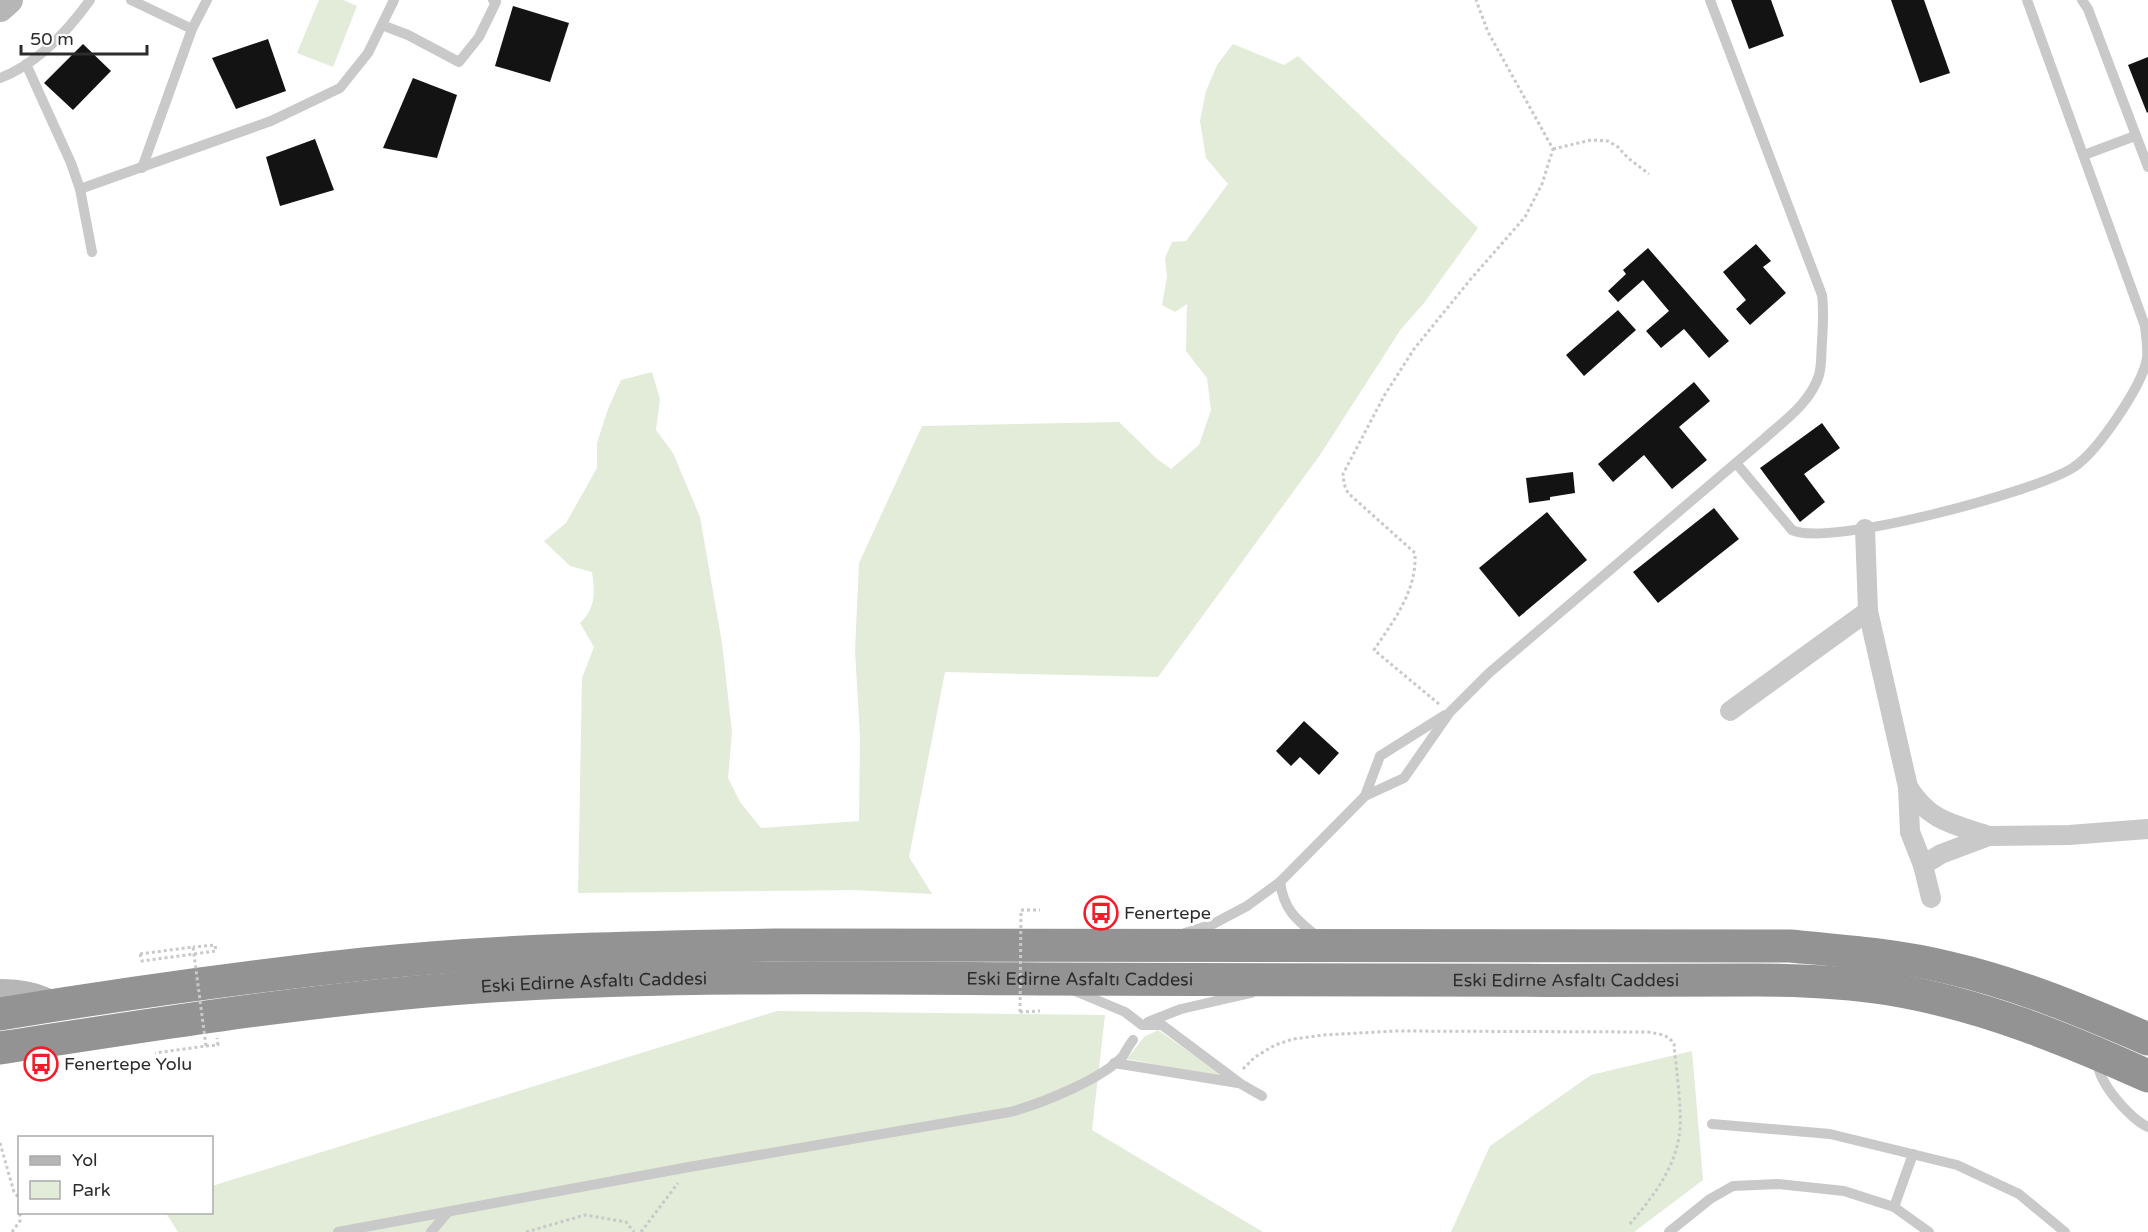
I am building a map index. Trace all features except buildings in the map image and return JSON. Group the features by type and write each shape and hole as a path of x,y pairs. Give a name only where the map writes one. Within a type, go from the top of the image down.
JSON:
{"highway":[{"name":"Eski Edirne Asfaltı Caddesi","path":"0,1014 363,964 472,955 629,947 1790,946 1886,955 1947,967 2005,983 2076,1008 2148,1039"},
{"name":"Eski Edirne Asfaltı Caddesi","path":"0,1048 212,1016 354,998 466,988 657,979 895,977 1757,980 1849,984 1888,989 1968,1006 2038,1029 2099,1053 2148,1076"}],"main road":[{"path":"0,8 9,0"},
{"path":"0,993 22,993 53,1005"}],"street":[{"path":"1864,529 1868,611 1908,787 1910,832 1923,866 1931,898"},
{"path":"1730,711 1868,611"},
{"path":"1908,787 1929,813 1989,836"},
{"path":"1923,866 1941,854 1989,836 2069,835 2148,829"}],"lane":[{"path":"0,78 26,64 56,42 90,0"},
{"path":"131,0 192,29"},
{"path":"142,168 192,29 207,0"},
{"path":"80,189 271,121 340,88 368,53 394,0"},
{"path":"382,25 408,35 459,63 479,37 496,2 493,0"},
{"path":"1139,946 1213,924 1247,906 1280,882 1365,796 1404,778 1450,712 1489,673 1736,463 1797,409 1812,390 1818,377 1821,361 1824,310 1818,282 1710,0"},
{"path":"1736,463 1786,526 1797,533 1828,534 1864,529 2011,493 2062,474 2076,466 2088,455 2131,397 2147,358 2145,326 2027,0"},
{"path":"2082,0 2088,9 2148,167"},
{"path":"26,64 80,189 92,252"},
{"path":"2084,155 2135,136"},
{"path":"1365,796 1380,756 1450,712"},
{"path":"1280,882 1283,900 1288,908 1305,927 1328,946"},
{"path":"1044,979 1102,1001 1125,1012 1142,1025 1162,1025 1237,1081 1262,1096"},
{"path":"1142,1025 1181,1009 1307,979"},
{"path":"338,1232 689,1167 1010,1112 1030,1107 1069,1090 1114,1063 1122,1056 1132,1040"},
{"path":"2099,1053 2097,1068 2111,1091 2125,1109 2148,1127"},
{"path":"1114,1063 1237,1081"},
{"path":"1712,1124 1830,1134 1956,1165 2019,1194 2065,1232"},
{"path":"1894,1208 1913,1154"},
{"path":"1670,1232 1685,1228 1710,1199 1733,1186 1778,1184 1844,1191 1894,1208 1929,1232"},
{"path":"432,1232 448,1212"}],"path":[{"path":"1450,712 1374,650 1404,604 1414,579 1415,553 1348,493 1343,474 1384,396 1414,349 1525,217 1542,184 1553,149 1488,32 1476,0"},
{"path":"1553,149 1590,140 1608,141 1649,174"},
{"path":"1040,909 1020,910 1020,1012 1040,1011"},
{"path":"215,945 216,951 142,961 140,954 193,947 215,945"},
{"path":"155,1053 206,1046 193,947"},
{"path":"1237,1081 1255,1057 1275,1045 1293,1039 1324,1035 1396,1031 1648,1032 1662,1034 1671,1038 1674,1044 1679,1136 1673,1159 1663,1180 1651,1199 1629,1225"},
{"path":"0,1143 14,1192 18,1197"},
{"path":"641,1232 689,1167"},
{"path":"12,1232 20,1221 20,1214"},
{"path":"526,1232 585,1215 626,1222 634,1232"}],"green space":[{"path":"319,0 343,0 357,6 333,67 297,53"},
{"path":"1233,44 1284,65 1298,56 1478,228 1424,303 1401,329 1320,455 1158,677 945,672 909,857 932,894 854,890 578,893 582,678 594,647 580,623 592,606 593,579 592,572 570,566 544,541 566,523 597,468 597,443 608,409 621,380 652,372 660,399 656,430 673,453 700,517 722,643 732,732 728,778 740,802 761,828 859,821 860,737 855,651 859,563 922,426 1119,422 1157,459 1171,469 1199,445 1211,410 1207,378 1186,351 1187,304 1175,312 1162,305 1167,277 1165,258 1172,242 1186,241 1228,184 1206,158 1200,121 1206,91 1217,65"},
{"path":"777,1011 1105,1015 1092,1130 1263,1232 178,1232 167,1214 213,1214 213,1186"},
{"path":"1158,1030 1227,1078 1127,1059 1144,1037"},
{"path":"1692,1051 1703,1180 1634,1232 1451,1232 1490,1146 1591,1075"}],"place":[{"name":"Fenertepe","path":"1101,913"},
{"name":"Fenertepe Yolu","path":"41,1064"}]}
